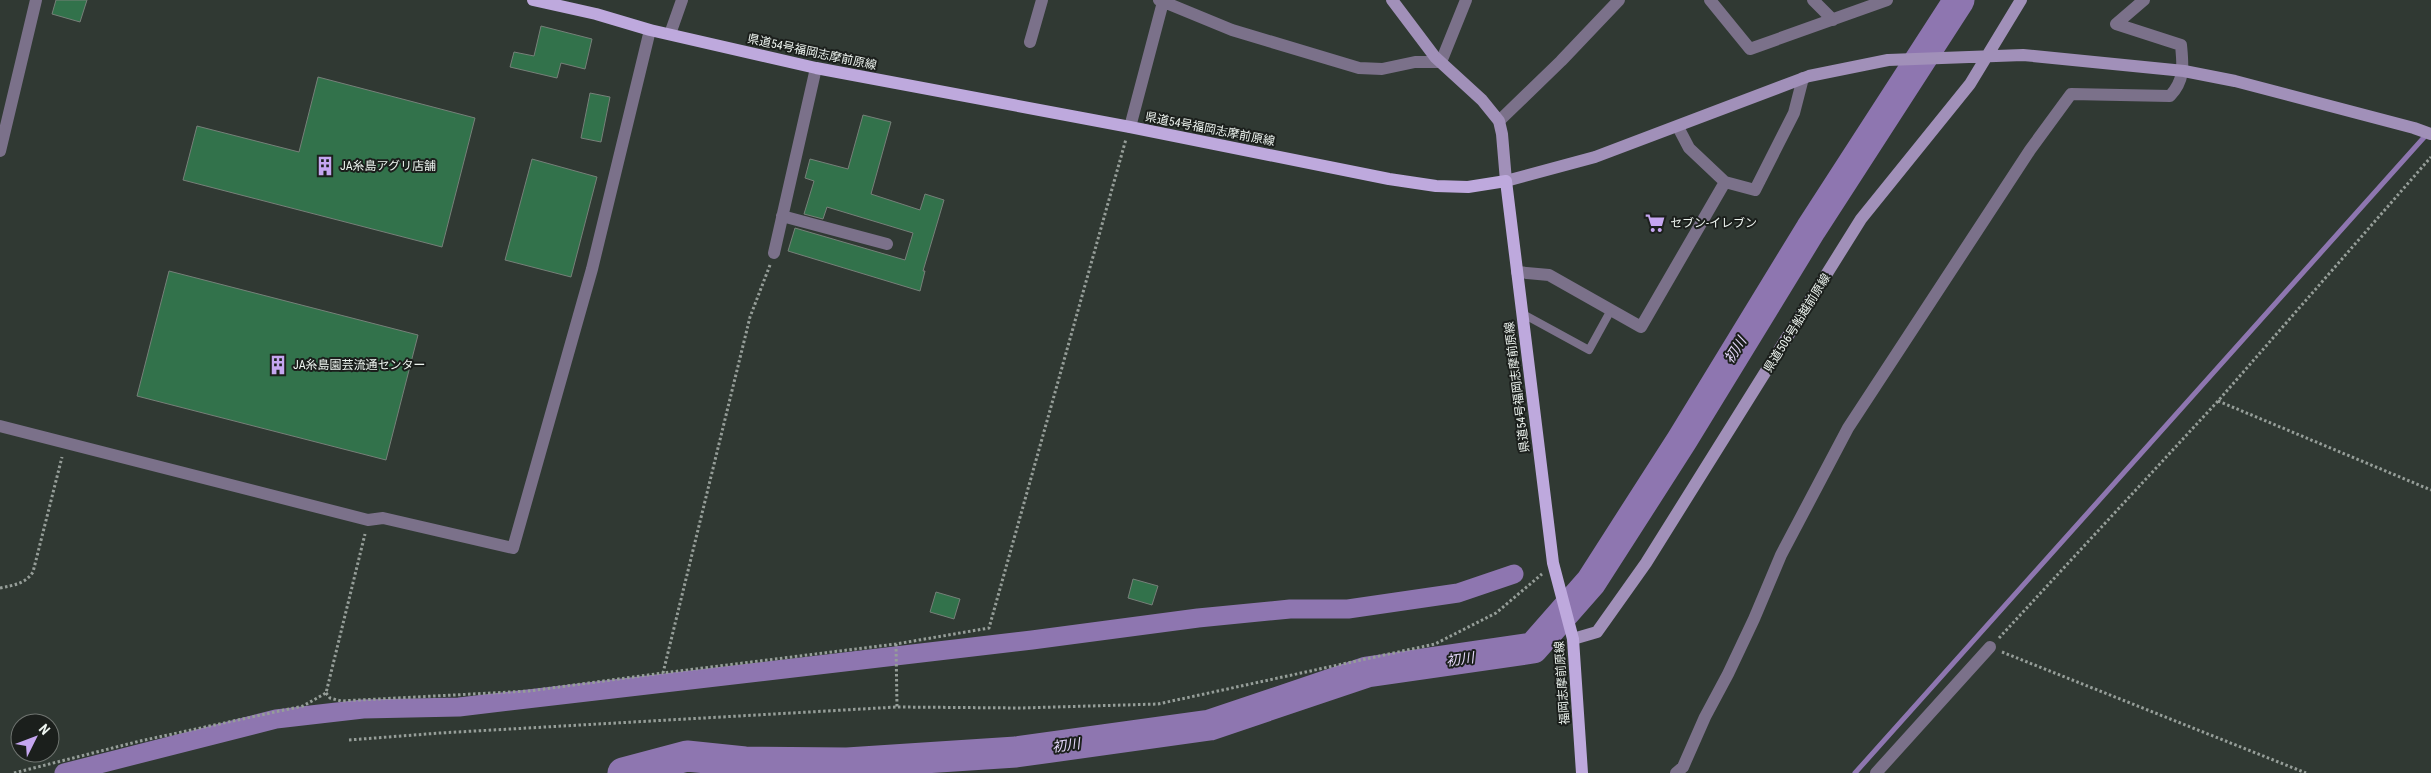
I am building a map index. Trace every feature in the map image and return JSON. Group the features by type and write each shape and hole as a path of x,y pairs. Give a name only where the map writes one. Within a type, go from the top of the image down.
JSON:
{"main road":[{"name":"県道54号福岡志摩前原線","path":"533,0 596,14 650,30 816,68 1408,182 1468,187 1506,182 1553,564"},
{"name":"福岡志摩前原線","path":"1553,564 1573,639 1582,773"}],"street":[{"path":"0,151 36,0"},
{"path":"670,34 682,0"},
{"path":"1030,42 1042,0"},
{"path":"1392,0 1441,62 1482,100 1499,121 1506,182 1595,157 1806,77 1888,60 1963,56 2023,54 2184,71 2235,81 2431,134"},
{"path":"1441,62 1466,0"},
{"path":"1499,121 1561,61 1619,0"},
{"path":"1710,0 1750,49 1887,0"},
{"path":"1813,0 1833,20"},
{"name":"県道506号船越前原線","path":"1573,639 1597,632 1646,563 1861,219 1970,84 2021,0"},
{"path":"1676,773 1683,767 1700,725 1750,627 1786,546 1848,428 2030,150 2071,94 2170,96 2179,86 2184,71 2181,45 2116,24 2144,0"},
{"path":"1130,127 1161,1 1232,30 1359,68 1382,70 1415,62 1441,62"},
{"path":"0,426 368,520 383,518 513,548 592,269 650,30"},
{"path":"774,254 816,68"},
{"path":"1678,127 1689,148 1725,182 1755,190 1794,113 1806,77"},
{"path":"1517,272 1549,275 1641,327 1725,182"},
{"path":"782,216 888,244"},
{"path":"1876,773 1990,647"}],"lane":[{"path":"1523,314 1589,350 1611,310"}],"path":[{"path":"326,693 330,698 341,701 529,691 896,645 989,628 1130,127"},
{"path":"2306,773 1990,647 2218,401 2431,157"},
{"path":"663,673 750,317 774,254"},
{"path":"2218,401 2431,490"},
{"path":"0,588 18,584 28,579 33,572 65,443"},
{"path":"14,773 140,742 303,706 326,693 368,520"},
{"path":"349,740 440,733 897,708 1021,708 1158,704 1435,644 1496,613 1521,594 1553,564"},
{"path":"896,645 897,708"}],"building":[{"path":"56,0 87,0 80,22 52,14"},
{"path":"541,26 592,39 585,69 561,63 557,78 510,67 514,52 534,56"},
{"name":"JA糸島アグリ店舗","path":"318,77 475,118 442,247 183,180 197,126 299,152"},
{"path":"590,93 610,97 601,142 581,138"},
{"path":"863,115 891,122 871,194 920,210 925,194 944,200 923,271 925,271 920,291 788,251 795,228 905,260 913,233 827,207 823,219 804,214 814,181 805,178 810,159 848,169"},
{"path":"532,159 597,177 571,277 505,260"},
{"name":"JA糸島園芸流通センター","path":"169,271 418,335 386,460 137,396"},
{"path":"1133,579 1158,586 1152,605 1128,598"},
{"path":"936,592 960,599 954,619 930,612"}],"waterway":[{"name":"初川","path":"623,773 687,756 745,762 847,763 1016,752 1210,725 1367,672 1533,648 1591,582 1682,440 1811,229 1959,0"},
{"path":"1855,773 2427,134"},
{"path":"64,773 276,719 363,709 459,707 1032,640 1198,618 1290,609 1348,609 1458,593 1514,574"}],"place":[{"name":"JA糸島アグリ店舗","path":"325,166"},
{"name":"セブン-イレブン","path":"1655,223"},
{"name":"JA糸島園芸流通センター","path":"278,365"}]}
